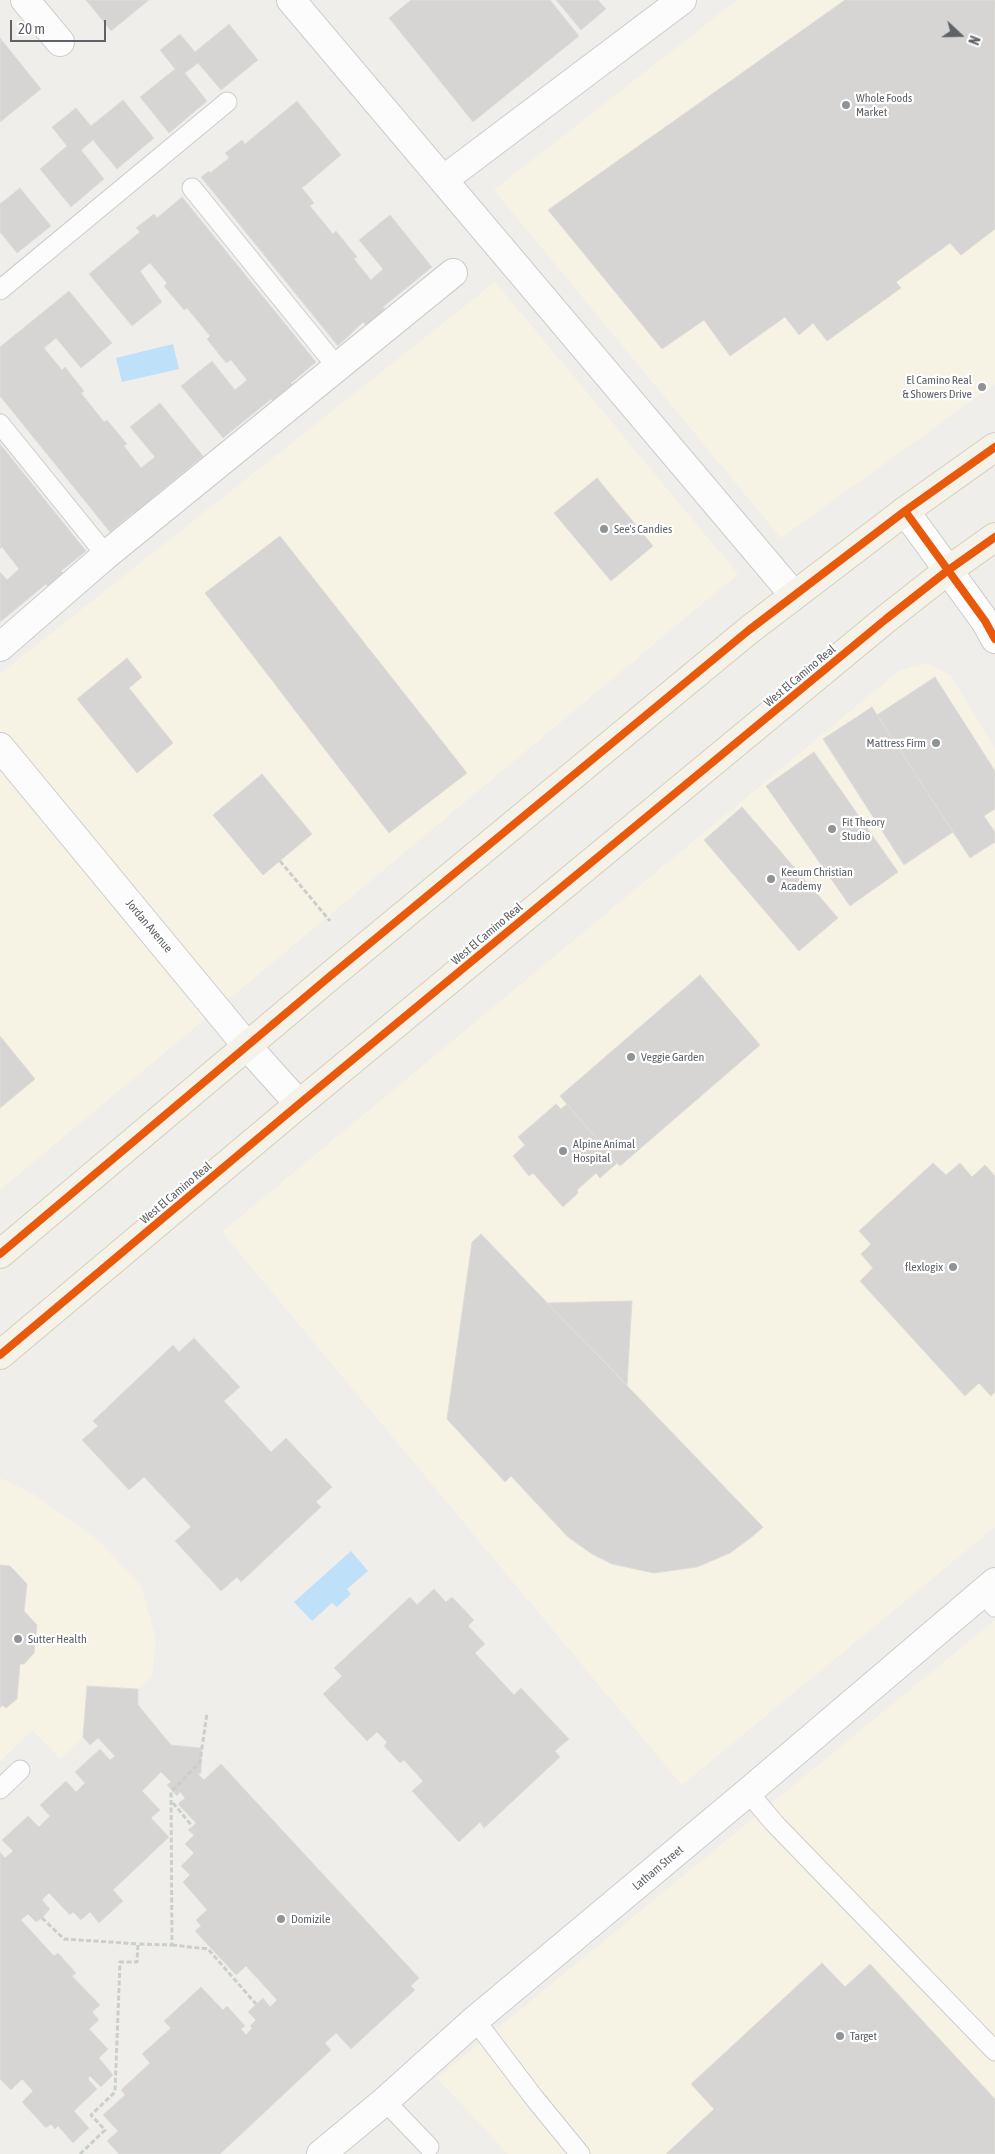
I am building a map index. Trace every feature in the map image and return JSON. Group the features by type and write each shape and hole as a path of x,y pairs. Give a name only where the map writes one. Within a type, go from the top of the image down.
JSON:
{"main road":[{"path":"0,1254 247,1046 793,594 995,447"},
{"name":"West El Camino Real","path":"0,1355 299,1104 879,625 947,571 995,537"}],"street":[{"path":"25,0 60,42"},
{"path":"292,0 793,594"},
{"path":"443,180 682,0"},
{"path":"0,647 106,555 453,273"},
{"path":"905,511 995,639"},
{"name":"Jordan Avenue","path":"0,746 247,1046 299,1104"},
{"name":"Latham Street","path":"321,2154 385,2101 475,2020 748,1792 991,1594"}],"lane":[{"path":"0,290 227,102"},
{"path":"192,188 337,367"},
{"path":"0,424 106,555"},
{"path":"0,1789 20,1770"},
{"path":"748,1792 775,1824 995,2051"},
{"path":"475,2020 534,2099 580,2154"},
{"path":"385,2101 429,2148"}],"path":[{"path":"280,861 330,921"},
{"path":"172,1945 171,1792 200,1762 207,1713"},
{"path":"172,1803 192,1826"},
{"path":"42,1918 64,1939 208,1949 256,2004"},
{"path":"80,2154 105,2130 92,2115 115,2092 120,1962 137,1962 138,1944"}],"shaded area":[{"path":"737,0 995,0 995,384 781,538 494,190"},
{"path":"495,282 738,574 0,1190 0,674"},
{"path":"927,663 951,676 995,749 995,1527 682,1785 222,1232 900,670"},
{"path":"0,1478 33,1494 98,1540 141,1586 156,1639 152,1677 138,1689 87,1686 83,1737 60,1759 33,1730 0,1761"},
{"path":"995,1620 995,2154 508,2154 437,2078"}],"water":[{"path":"173,344 179,369 122,382 116,358"},
{"path":"351,1551 368,1571 347,1589 351,1594 337,1607 332,1603 312,1621 294,1602"}],"building":[{"path":"86,0 149,0 111,31"},
{"path":"411,0 550,0 579,36 473,122 389,18"},
{"path":"556,0 598,0 606,9 581,30"},
{"name":"Whole Foods Market","path":"845,0 995,0 995,229 961,255 950,243 896,282 901,288 827,341 813,323 799,335 785,317 730,356 704,320 662,349 548,210"},
{"path":"229,24 258,60 221,90 198,63 185,73 207,101 169,133 140,97 175,69 160,50 180,34 195,52"},
{"path":"0,38 41,89 0,122"},
{"path":"123,100 154,138 117,169 93,140 81,150 104,179 71,207 40,169 67,146 52,127 76,108 91,126"},
{"path":"297,101 341,155 302,188 314,203 310,206 333,234 336,231 357,257 354,259 371,280 383,269 359,240 390,215 432,267 383,307 386,311 367,326 363,322 338,346 201,177 209,171 210,173 229,158 225,153 242,140 245,144"},
{"path":"20,188 51,226 17,253 0,232 0,204"},
{"path":"182,197 316,362 291,383 295,388 276,404 271,399 223,438 181,386 212,361 235,390 247,380 231,360 226,363 207,339 210,336 187,308 184,310 164,286 167,283 150,263 140,271 162,302 132,326 89,274 140,232 136,228 154,214 157,218"},
{"path":"69,291 112,343 81,368 56,338 44,348 62,370 65,367 84,391 81,393 104,422 107,420 127,444 124,446 141,468 155,457 130,427 160,403 203,456 152,498 155,503 138,517 134,512 110,532 0,396 0,347"},
{"path":"0,444 86,551 61,571 65,575 49,588 46,584 0,622 0,572 7,580 19,569 2,547 0,549"},
{"name":"See's Candies","path":"597,478 653,546 611,581 554,513"},
{"path":"280,536 467,773 389,833 205,593"},
{"path":"127,658 142,677 129,688 173,743 137,773 77,699"},
{"name":"Mattress Firm","path":"935,677 995,771 995,809 984,816 995,832 995,842 970,858 877,715"},
{"path":"872,707 953,832 904,865 823,739"},
{"name":"Fit Theory Studio","path":"814,752 898,872 850,906 766,786"},
{"path":"262,774 312,834 263,875 213,815"},
{"name":"Keeum Christian Academy","path":"742,807 838,918 799,951 704,840"},
{"path":"700,975 760,1045 620,1166 560,1096"},
{"path":"0,1036 35,1079 0,1108"},
{"name":"Alpine Animal Hospital","path":"556,1104 561,1109 567,1104 617,1163 600,1178 596,1173 577,1190 578,1193 563,1207 533,1173 529,1176 513,1156 525,1145 518,1137"},
{"path":"933,1163 946,1175 960,1163 972,1177 985,1165 995,1176 995,1392 991,1396 979,1383 965,1396 860,1281 873,1268 861,1254 871,1244 859,1231"},
{"path":"481,1234 763,1527 730,1553 697,1567 654,1573 612,1564 592,1554 568,1537 511,1476 505,1482 447,1419 472,1242"},
{"path":"632,1301 627,1385 547,1303"},
{"path":"194,1338 240,1387 224,1401 271,1452 286,1438 332,1487 316,1502 321,1507 241,1582 237,1577 221,1591 175,1541 191,1527 144,1477 129,1490 82,1440 98,1426 93,1421 173,1345 179,1352"},
{"name":"Sutter Health","path":"0,1565 10,1566 27,1584 24,1611 37,1625 34,1653 24,1664 20,1664 17,1699 6,1708 2,1705 0,1708"},
{"path":"434,1589 446,1602 452,1597 474,1620 468,1626 485,1644 475,1653 514,1695 521,1688 569,1739 555,1751 560,1757 484,1828 480,1822 459,1842 412,1791 423,1781 404,1760 400,1763 384,1746 387,1742 377,1732 367,1741 323,1694 342,1676 334,1668 410,1597 417,1605"},
{"name":"Domizile","path":"87,1686 138,1689 138,1705 171,1745 202,1748 201,1773 198,1774 204,1780 221,1764 419,1978 411,1986 415,1990 351,2049 336,2033 325,2043 331,2050 220,2154 119,2154 107,2141 118,2131 103,2115 125,2095 121,2090 150,2063 142,2054 171,2028 164,2021 201,1987 223,2010 227,2006 245,2026 241,2029 246,2035 252,2028 250,2026 256,2020 248,2012 263,1998 270,2007 277,2000 246,1966 236,1975 195,1931 201,1926 196,1920 207,1910 183,1882 190,1875 181,1866 194,1853 185,1844 194,1835 188,1830 196,1823 178,1804 185,1798 180,1792 177,1796 167,1785 171,1782 161,1772 142,1791 160,1810 151,1818 169,1837 113,1890 123,1901 99,1923 90,1912 81,1920 73,1912 70,1915 49,1893 42,1900 50,1909 42,1918 36,1922 28,1914 21,1920 54,1956 58,1953 76,1973 72,1976 100,2005 92,2012 99,2020 89,2029 108,2049 99,2058 113,2075 101,2087 90,2076 88,2079 97,2089 74,2111 89,2128 73,2143 58,2126 55,2129 51,2124 46,2128 22,2102 33,2091 22,2079 11,2090 0,2079 0,1852 5,1858 13,1851 2,1840 28,1816 39,1827 50,1816 40,1805 66,1781 76,1792 85,1783 75,1772 100,1749 110,1760 115,1756 98,1738 90,1745 83,1737"},
{"name":"Target","path":"822,1963 845,1987 870,1964 995,2099 995,2154 666,2154 714,2109 691,2084"}],"cycle path":[{"path":"0,1254 329,977 749,630 905,511 995,447"},
{"path":"905,511 985,621 995,639"},
{"path":"0,1355 299,1104 886,619 947,571 995,537"}],"place":[{"name":"Whole Foods Market","path":"846,105"},
{"name":"El Camino Real & Showers Drive","path":"982,387"},
{"name":"See's Candies","path":"604,529"},
{"name":"Mattress Firm","path":"936,743"},
{"name":"Fit Theory Studio","path":"832,829"},
{"name":"Keeum Christian Academy","path":"771,879"},
{"name":"Veggie Garden","path":"631,1057"},
{"name":"Alpine Animal Hospital","path":"563,1151"},
{"name":"flexlogix","path":"953,1267"},
{"name":"Sutter Health","path":"18,1639"},
{"name":"Domizile","path":"281,1919"},
{"name":"Target","path":"840,2036"}]}
